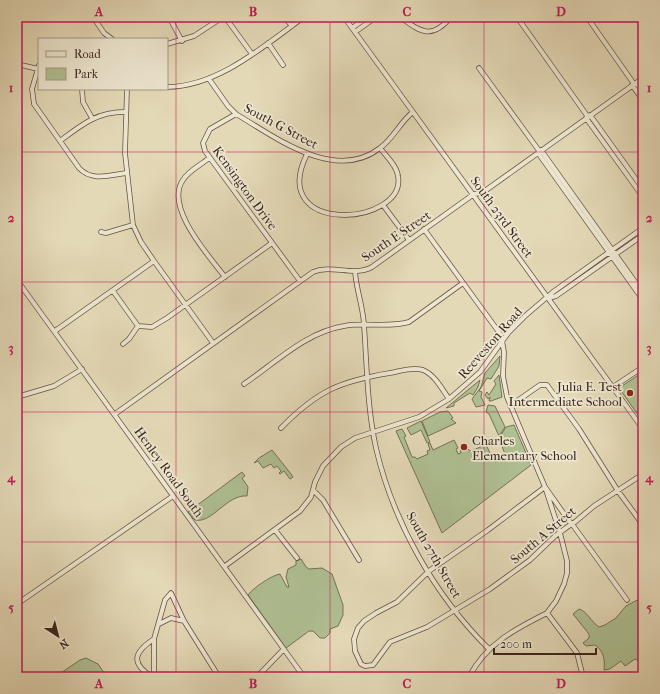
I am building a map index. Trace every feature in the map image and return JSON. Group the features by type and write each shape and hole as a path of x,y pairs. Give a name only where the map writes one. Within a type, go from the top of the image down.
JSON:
{"street":[{"path":"93,17 104,33 111,38"},
{"path":"169,17 182,41"},
{"path":"168,44 182,41 200,33 224,17 252,54"},
{"path":"284,17 292,26"},
{"path":"168,87 180,87 209,79 252,54 304,17"},
{"name":"South 23rd Street","path":"344,17 474,194 643,429"},
{"path":"353,30 368,17"},
{"path":"353,30 376,17"},
{"path":"400,17 413,28 427,31 439,27 451,17"},
{"path":"517,17 643,197"},
{"path":"586,17 634,84 643,100"},
{"path":"268,43 283,65"},
{"path":"17,64 38,67 32,89 32,100 36,109 80,168 89,176 98,177 127,173"},
{"path":"479,68 612,253 643,300"},
{"name":"South E Street","path":"114,414 313,272 324,269 338,268 355,271 371,268 474,194 482,192 540,152 643,78"},
{"name":"South G Street","path":"209,79 228,106 236,114 307,154 326,159 346,160 359,158 380,148 405,118 413,112"},
{"path":"634,84 643,92"},
{"path":"82,90 83,102 92,118"},
{"path":"127,90 124,142 133,225 154,261 213,343"},
{"path":"60,141 92,118 111,113 126,112"},
{"name":"Kensington Drive","path":"236,114 213,127 206,135 203,143 209,158 300,281"},
{"path":"588,117 643,189"},
{"path":"307,154 300,172 299,185 306,201 316,209 328,213 347,215 370,211 384,205 396,192 399,177 395,167 380,148"},
{"path":"209,158 184,178 179,188 178,196 185,222 225,277"},
{"path":"384,205 409,240"},
{"path":"101,232 106,233 133,225"},
{"name":"Reeveston Road","path":"612,253 643,228"},
{"path":"424,230 501,336 503,342 503,376 510,406 544,486 560,533 565,553 567,573 560,593 547,613 514,630 489,649 469,677"},
{"name":"Reeveston Road","path":"225,566 300,511 312,497 313,490 323,466 332,455 355,438 419,417 449,399 480,372 525,316 548,298 553,292 643,234"},
{"path":"138,326 152,327 158,325 272,243"},
{"path":"612,253 643,293"},
{"path":"55,332 154,261"},
{"name":"South 27th Street","path":"355,271 364,324 366,377 374,432 383,472 396,507 413,544 429,571 456,611 489,649"},
{"name":"Henley Road South","path":"17,280 304,677"},
{"path":"244,384 314,336 342,326 364,324 398,324 409,322 463,283"},
{"path":"113,290 138,326"},
{"path":"123,344 129,339 138,326"},
{"path":"613,387 643,367"},
{"path":"17,397 54,386 82,369"},
{"path":"281,428 299,411 322,393 349,381 366,377 413,369 424,370 434,377 449,399"},
{"path":"510,406 540,385 546,385 549,387 579,429 618,491 643,525"},
{"name":"South A Street","path":"429,571 397,602 369,616 361,624 354,639 355,651 359,662 365,666 373,665 390,642 427,627 456,611 514,572 560,533 643,474"},
{"path":"544,486 627,600"},
{"path":"429,571 488,531 544,486"},
{"path":"313,490 323,500 359,560"},
{"path":"17,604 173,496"},
{"path":"276,530 297,558"},
{"path":"153,677 154,639 165,600 168,595 172,594 184,621 219,677"},
{"path":"547,613 576,653 583,677"},
{"path":"159,624 171,618 184,621"},
{"path":"153,677 137,663 137,657 141,649 154,639"},
{"path":"257,677 284,649"}],"green space":[{"path":"500,356 499,366 491,379 487,378 479,391 482,392 481,397 485,405 476,407 472,399 481,387 485,373"},
{"name":"Julia E. Test Intermediate School","path":"643,372 643,422 619,388"},
{"path":"499,375 502,397 489,401 490,397 488,399 485,395 487,392 489,395 496,384 494,381"},
{"path":"480,380 473,395 470,393 454,403 454,406 446,408"},
{"path":"488,405 495,406 505,427 499,436 489,414 486,412"},
{"path":"448,411 453,418 451,419 456,423 428,436 422,421 440,412"},
{"path":"421,421 430,442 427,443 421,430 411,435 407,428"},
{"path":"514,425 529,460 506,457 499,438 506,427"},
{"path":"402,429 406,436 404,437 412,457 417,459 428,454 427,451 430,450 428,444 430,443 433,450 454,440 458,448 456,449 458,454 461,453 460,451 467,448 470,451 475,449 480,453 476,449 486,444 491,456 489,458 492,457 495,462 506,458 530,462 531,465 442,533 396,431"},
{"path":"272,450 293,477 290,479 284,471 280,474 279,473 281,471 277,466 274,468 271,464 263,468 258,461 254,463"},
{"path":"242,472 245,476 242,478 248,487 247,496 233,499 214,514 201,520 195,520 188,512"},
{"path":"301,559 309,569 322,568 332,574 343,605 343,615 338,626 330,629 330,633 325,638 320,638 313,631 309,631 286,648 248,595 263,582 280,574 287,587 289,587 286,577 288,569 296,565 296,561"},
{"path":"643,597 643,663 635,659 625,666 621,661 610,669 604,670 604,659 602,653 595,645 586,646 583,643 589,638 589,634 573,614 579,609 582,610 599,627 616,618 626,606"},
{"path":"86,658 98,664 107,677 55,677 80,660"}],"place":[{"name":"Julia E. Test Intermediate School","path":"630,393"},
{"name":"Charles Elementary School","path":"464,447"}]}
